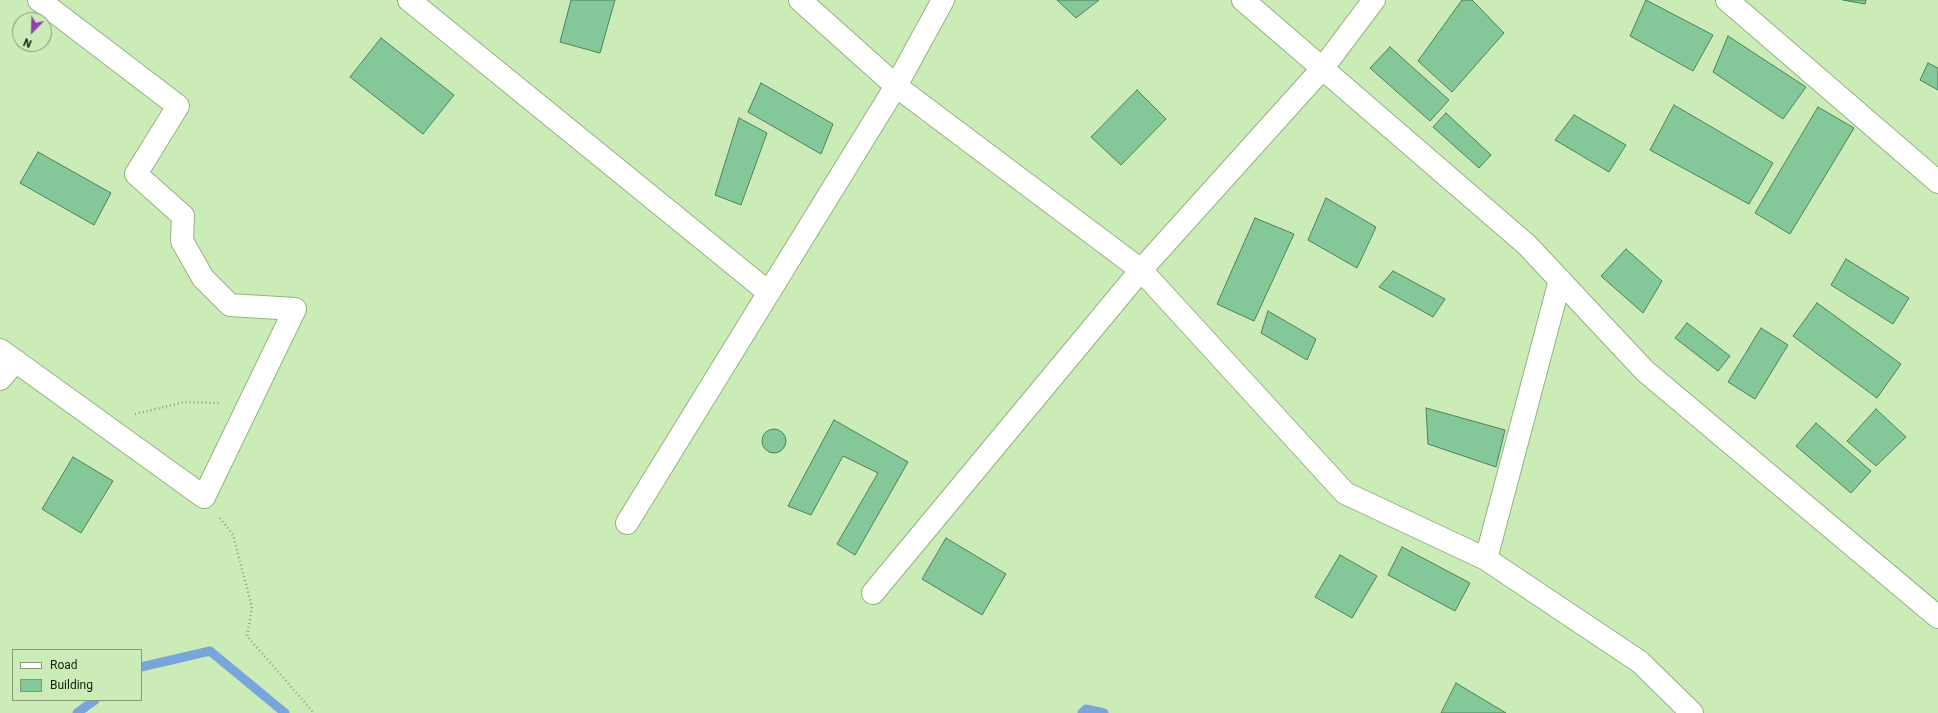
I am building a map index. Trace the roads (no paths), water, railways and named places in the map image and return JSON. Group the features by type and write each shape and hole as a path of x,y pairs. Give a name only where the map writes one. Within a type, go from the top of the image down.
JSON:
{"street":[{"path":"0,379 8,355 204,497 295,309 230,305 203,278 182,241 183,216 136,174 178,106 39,0"},
{"path":"409,0 768,292"},
{"path":"800,0 896,86 1141,270 1345,493 1486,559 1640,662 1692,713"},
{"path":"627,523 896,86 943,0"},
{"path":"1243,0 1527,245 1645,371 1938,617"},
{"path":"873,593 1141,270 1322,69 1374,0"},
{"path":"1727,0 1938,182"},
{"path":"1486,559 1560,280"}],"waterway":[{"path":"142,667 210,651 285,713"},
{"path":"77,713 94,701"},
{"path":"1082,713 1086,709 1104,713"}]}
